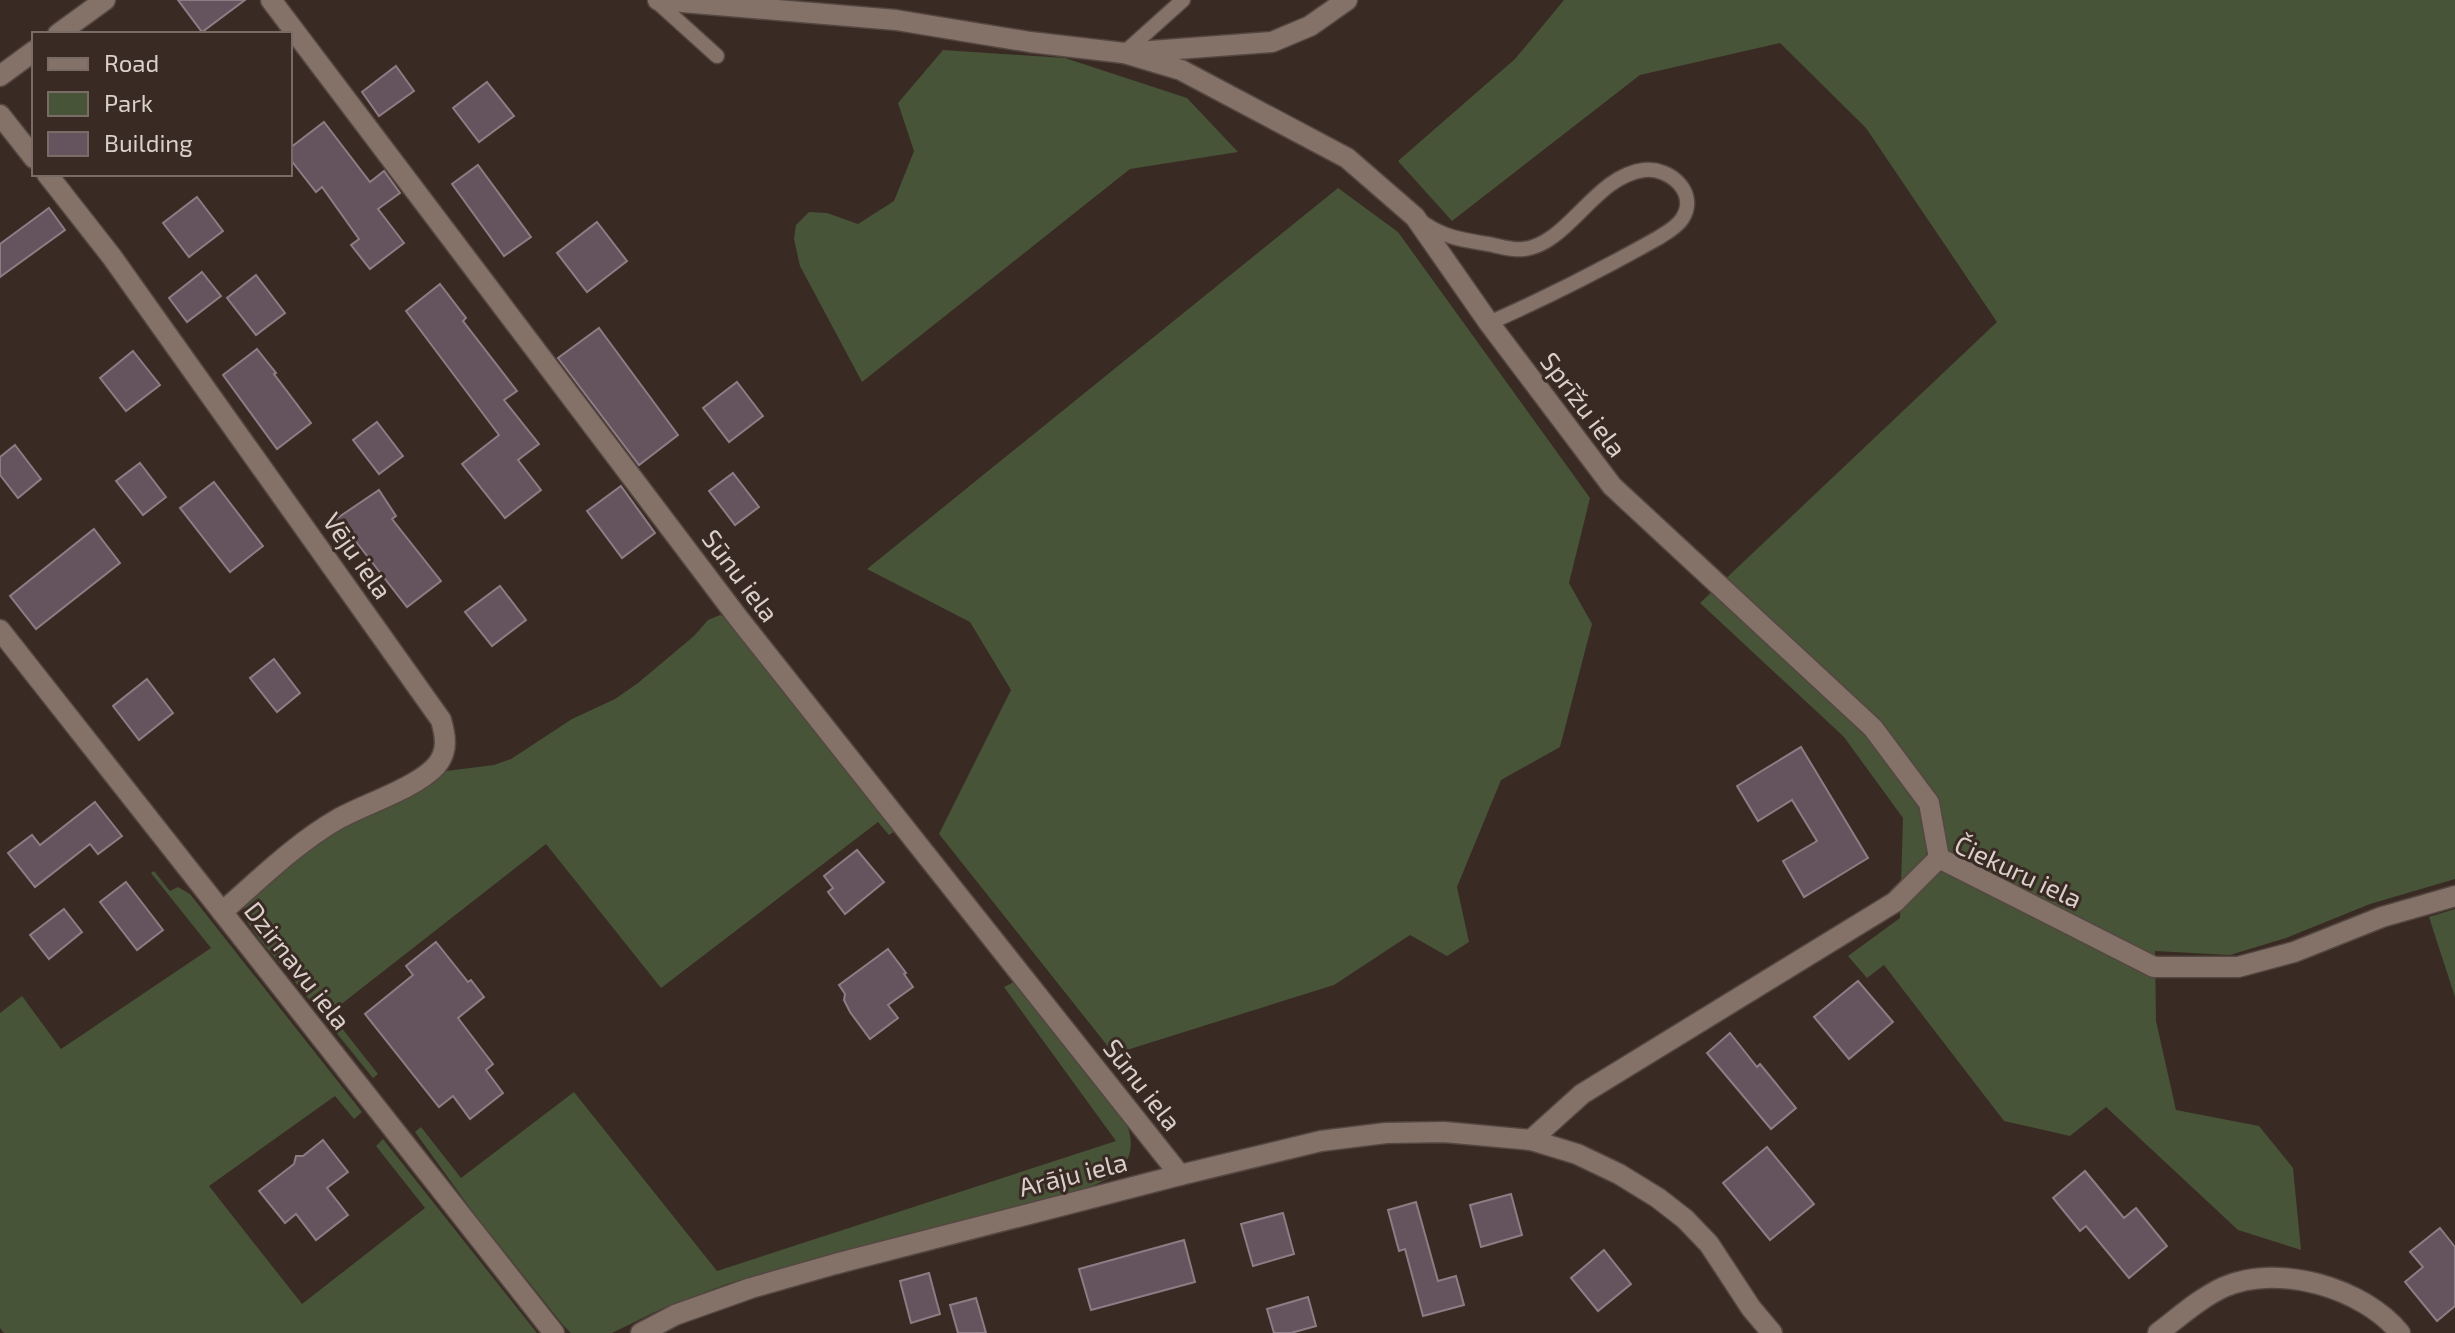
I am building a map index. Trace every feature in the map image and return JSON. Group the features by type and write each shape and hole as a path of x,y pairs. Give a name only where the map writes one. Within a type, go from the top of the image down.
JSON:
{"street":[{"path":"61,32 105,0"},
{"name":"Sūnu iela","path":"271,0 739,619 1180,1175"},
{"path":"656,0 896,20 1030,42 1124,53 1272,42 1310,26 1347,0"},
{"path":"0,76 32,52"},
{"name":"Sprīžu iela","path":"1124,53 1181,70 1347,158 1415,217 1489,323 1612,486 1873,728 1929,803 1939,858"},
{"path":"0,115 32,155"},
{"name":"Vēju iela","path":"49,176 112,257 441,720 446,737 444,752 435,766 420,779 313,834 222,912"},
{"name":"Dzirnavu iela","path":"0,630 554,1333"},
{"name":"Čiekuru iela","path":"1531,1140 1582,1094 1895,902 1939,858 2154,967 2238,967 2294,952 2382,917 2455,896"},
{"name":"Arāju iela","path":"641,1333 675,1315 751,1288 1180,1175 1321,1141 1386,1133 1444,1132 1531,1140 1577,1154 1619,1174 1685,1219 1709,1244 1751,1308 1772,1333"},
{"path":"2158,1333 2205,1297 2225,1286 2246,1280 2279,1279 2321,1284 2349,1293 2390,1321 2400,1333"}],"lane":[{"path":"656,0 717,56"},
{"path":"1124,53 1183,0"},
{"path":"1415,217 1440,234 1456,239 1525,249 1545,243 1617,179 1644,170 1662,172 1675,179 1686,191 1688,206 1682,221 1666,233 1594,275 1489,323"}],"green space":[{"path":"1564,0 2455,0 2455,879 2370,904 2286,938 2230,955 2155,951 2156,1021 2176,1110 2259,1126 2293,1168 2301,1250 2238,1230 2106,1107 2070,1136 2004,1121 1884,965 1867,978 1848,956 1900,918 1903,818 1844,737 1700,603 1997,322 1866,128 1780,43 1640,75 1452,221 1398,161 1515,59"},
{"path":"943,50 1065,58 1187,98 1238,152 1130,169 862,382 800,266 794,239 796,225 809,212 827,213 858,224 894,201 914,151 898,103"},
{"path":"1338,188 1398,232 1590,498 1569,583 1592,624 1560,747 1501,780 1457,887 1469,942 1447,956 1410,935 1334,985 1114,1054 939,834 1011,690 970,622 867,569"},
{"path":"720,615 726,617 898,829 889,835 878,822 661,988 546,844 330,1013 378,1074 373,1078 295,982 301,976 287,959 280,964 259,939 243,916 246,899 309,844 433,781 446,771 494,765 511,759 572,719 615,699 694,636 708,620"},
{"path":"154,871 170,891 178,887 190,894 362,1112 354,1119 335,1096 209,1186 302,1304 425,1208 376,1146 383,1139 537,1333 4,1333 0,1328 0,1013 22,996 61,1049 211,948 151,873"},
{"path":"2455,909 2455,997 2429,917"},
{"path":"1016,981 1127,1125 1131,1149 1128,1159 1115,1174 1084,1189 727,1284 661,1309 612,1333 571,1333 563,1325 473,1212 415,1132 421,1127 461,1178 574,1092 717,1271 1116,1141 1004,987"}],"building":[{"path":"178,0 245,0 202,32"},
{"path":"396,66 414,91 379,116 362,92"},
{"path":"487,82 514,116 479,142 453,108"},
{"path":"324,122 370,182 384,171 400,193 378,209 404,243 370,269 351,245 359,239 322,187 316,192 292,162 292,146"},
{"path":"478,165 531,237 504,256 452,184"},
{"path":"197,197 223,231 189,257 163,223"},
{"path":"49,208 65,230 0,277 0,244"},
{"path":"597,222 627,261 587,292 557,253"},
{"path":"202,272 221,296 187,322 169,298"},
{"path":"256,275 285,313 256,335 227,298"},
{"path":"440,284 466,318 463,321 517,391 504,400 539,444 518,460 541,490 505,518 462,464 499,435 406,311"},
{"path":"599,328 678,435 639,465 558,358"},
{"path":"257,349 311,423 277,449 223,375"},
{"path":"133,351 160,385 126,411 100,378"},
{"path":"737,382 763,416 729,442 703,408"},
{"path":"377,422 403,456 379,474 353,440"},
{"path":"15,445 41,479 18,498 0,475 0,457"},
{"path":"140,463 166,497 143,515 116,481"},
{"path":"733,473 759,507 735,525 709,491"},
{"path":"214,482 263,546 230,572 180,508"},
{"path":"621,486 655,533 622,558 587,511"},
{"path":"379,490 396,516 392,519 441,581 407,607 357,543 348,549 330,523"},
{"path":"94,529 120,563 36,629 10,596"},
{"path":"500,586 526,620 492,646 465,612"},
{"path":"274,659 300,693 277,712 250,678"},
{"path":"147,679 173,713 139,740 113,706"},
{"path":"1801,747 1868,858 1804,897 1783,861 1817,841 1792,800 1758,821 1737,786"},
{"path":"95,802 122,836 98,854 90,844 35,887 8,853 32,835 40,845"},
{"path":"857,850 884,882 845,914 828,892 833,888 824,876"},
{"path":"126,882 163,930 137,950 100,902"},
{"path":"64,909 82,932 49,959 30,935"},
{"path":"436,942 484,997 458,1018 493,1064 486,1070 503,1093 470,1119 453,1096 439,1107 365,1014 413,975 406,966"},
{"path":"888,949 913,987 888,1005 898,1018 870,1039 850,1012 839,985"},
{"path":"1858,981 1893,1022 1849,1059 1814,1017"},
{"path":"1730,1033 1796,1108 1771,1129 1707,1053"},
{"path":"323,1140 348,1172 327,1188 348,1215 316,1240 296,1214 285,1223 259,1191 294,1164 296,1156 303,1156"},
{"path":"1767,1147 1814,1204 1770,1240 1723,1183"},
{"path":"2085,1171 2124,1218 2136,1208 2167,1246 2129,1278 2086,1226 2080,1231 2053,1198"},
{"path":"1511,1194 1522,1235 1481,1247 1470,1205"},
{"path":"1416,1202 1438,1281 1456,1276 1464,1305 1423,1316 1405,1249 1399,1251 1388,1210"},
{"path":"1283,1213 1294,1254 1253,1266 1241,1224"},
{"path":"2440,1228 2455,1247 2455,1306 2437,1321 2405,1282 2423,1267 2410,1252"},
{"path":"1184,1240 1195,1282 1091,1310 1079,1269"},
{"path":"1604,1250 1631,1284 1598,1311 1571,1278"},
{"path":"929,1273 940,1314 911,1323 900,1281"},
{"path":"1308,1297 1316,1326 1291,1333 1274,1333 1267,1309"},
{"path":"976,1298 986,1333 958,1333 950,1305"}]}
